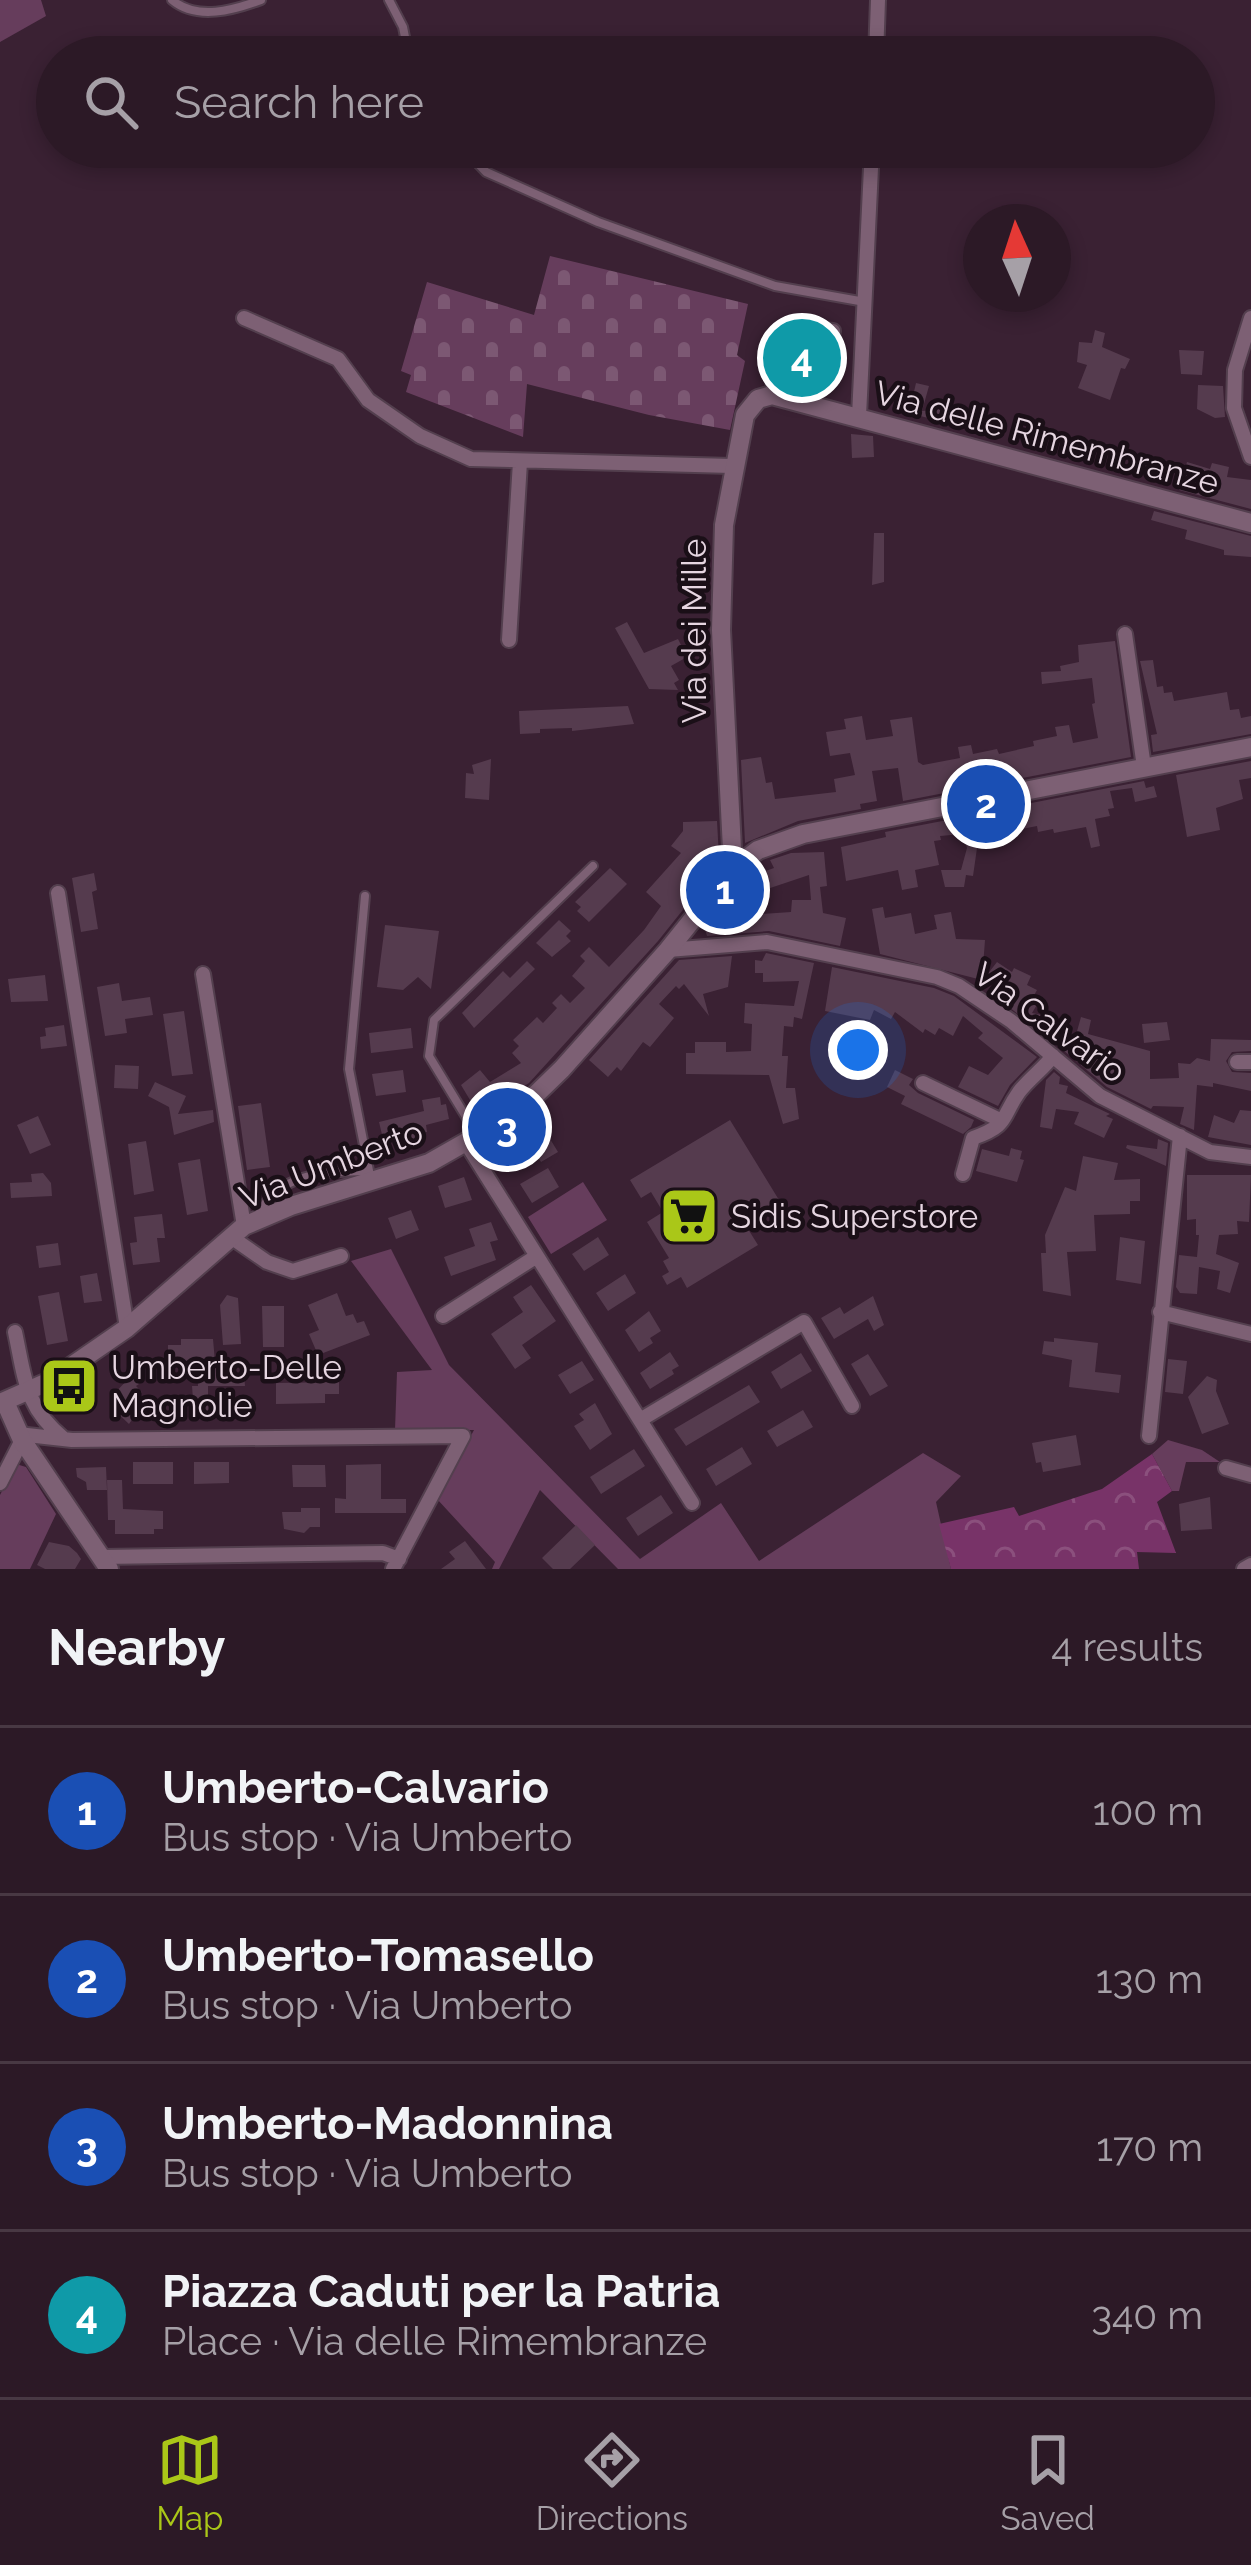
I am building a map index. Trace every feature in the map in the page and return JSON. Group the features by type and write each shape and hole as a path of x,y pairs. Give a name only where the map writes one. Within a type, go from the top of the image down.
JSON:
{"main road":[{"name":"Via delle Rimembranze","path":"765,397 860,416 1251,523"},
{"name":"Via dei Mille","path":"733,869 721,581 724,526 745,415 765,397"},
{"name":"Via Umberto","path":"2,1403 74,1366 127,1328 243,1228 370,1177 429,1163 528,1102 668,950 733,869 758,850 791,837 1251,747"},
{"path":"2,1403 105,1563"}],"street":[{"path":"877,36 878,0"},
{"path":"860,416 871,168"},
{"path":"244,318 338,359 368,400 420,436 471,460 733,466"},
{"path":"1251,318 1235,370 1234,408 1251,457"},
{"path":"765,397 785,326 833,331 826,370 778,364"},
{"path":"509,640 520,462"},
{"path":"1125,634 1144,767"},
{"path":"58,892 127,1328"},
{"path":"692,921 696,933 712,945"},
{"name":"Via Calvario","path":"668,950 767,942 937,977 1011,1021 1100,1096 1210,1152 1251,1157"},
{"path":"203,974 243,1228 267,1262 293,1271 341,1256"},
{"path":"963,1174 974,1138 990,1132 1011,1114 1018,1093 1053,1056"},
{"path":"922,1083 1002,1121"},
{"path":"1150,1436 1180,1136"},
{"path":"472,1140 537,1256 692,1503"},
{"path":"443,1316 537,1256"},
{"path":"1160,1312 1251,1334"},
{"path":"640,1420 804,1322 852,1406"},
{"path":"15,1332 27,1393 36,1413 64,1439"},
{"path":"0,1483 20,1437 463,1436 396,1564 383,1552 105,1563"},
{"path":"1226,1468 1251,1474"}],"lane":[{"path":"172,0 181,7 206,11 232,10 261,0"},
{"path":"389,0 405,36"},
{"path":"482,168 598,222 775,286 866,302"},
{"path":"472,1140 428,1056 434,1020 593,866"},
{"path":"365,896 349,1069 370,1177"}],"green space":[{"path":"0,0 41,0 46,16 0,42"},
{"path":"550,256 748,304 737,355 745,361 730,430 527,384 523,437 406,392 411,375 401,371 427,282 534,315"},
{"path":"583,1182 607,1220 551,1254 528,1217"},
{"path":"391,1249 449,1365 640,1559 721,1503 759,1561 923,1453 961,1476 936,1502 951,1569 618,1569 540,1490 499,1569 492,1569 495,1562 437,1499 474,1430 395,1430 397,1372 432,1370 351,1261"},
{"path":"1168,1440 1202,1450 1220,1462 1186,1462 1179,1491 1172,1491 1152,1454"},
{"path":"1152,1454 1172,1491 1157,1502 1176,1553 1137,1552 1139,1569 951,1569 939,1524 1014,1507 1019,1516 1102,1489"},
{"path":"16,1464 26,1467 56,1514 30,1569 0,1569 0,1495"}],"building":[{"path":"1095,330 1105,333 1102,347 1130,359 1121,368 1110,400 1078,388 1087,365 1077,362 1079,342 1092,343"},
{"path":"1179,350 1204,351 1202,375 1181,374"},
{"path":"916,383 929,386 922,411 942,409 943,422 909,413"},
{"path":"1198,385 1223,386 1225,417 1215,418 1197,409"},
{"path":"851,434 873,436 874,457 852,458"},
{"path":"1187,462 1210,469 1212,463 1229,467 1227,477 1251,480 1251,509 1179,490"},
{"path":"1154,511 1251,536 1251,557 1224,555 1224,550 1185,539 1187,530 1151,520"},
{"path":"874,533 884,533 884,582 872,585"},
{"path":"627,622 644,653 678,639 687,657 671,666 679,680 674,683 678,690 649,689 615,628"},
{"path":"1115,641 1131,757 903,801 898,768 872,771 877,801 860,804 861,809 798,821 745,843 741,760 761,757 775,799 836,792 834,779 855,775 850,753 830,756 826,732 846,729 844,719 862,716 866,740 893,736 890,720 912,717 918,762 923,765 960,758 958,747 971,745 973,754 997,749 999,754 1034,746 1033,741 1057,736 1055,727 1069,725 1073,743 1098,738 1092,678 1042,684 1041,672 1061,671 1060,666 1079,662 1078,645"},
{"path":"1153,660 1157,687 1172,692 1174,701 1227,692 1230,710 1239,709 1241,718 1251,716 1251,734 1153,752 1151,735 1157,734 1140,661"},
{"path":"628,706 634,724 520,734 519,711"},
{"path":"491,759 489,800 465,798 466,773 474,774 472,765"},
{"path":"1251,761 1251,778 1239,780 1243,799 1216,808 1220,830 1187,837 1176,775"},
{"path":"1144,781 1146,788 1154,786 1157,797 1135,802 1132,788 1110,791 1114,808 1108,809 1110,816 1095,819 1100,846 1091,848 1086,827 1054,833 1053,829 1038,832 1037,826 1022,829 1016,806"},
{"path":"984,813 987,825 980,827 973,876 966,875 964,887 945,887 941,870 961,870 967,848 963,834 934,841 939,865 915,870 918,887 902,890 898,870 846,881 841,847 886,837 885,832"},
{"path":"717,821 719,857 699,858 714,871 658,941 529,1083 496,1104 481,1099 473,1105 461,1085 480,1070 490,1082 521,1063 512,1053 519,1046 513,1040 537,1017 543,1023 557,1008 552,1003 561,994 570,1003 585,988 572,976 585,961 580,956 589,947 609,967 644,930 661,906 646,892 681,853 671,846 683,831 683,822"},
{"path":"824,852 823,913 846,918 840,946 769,931 707,936 704,926 742,879 774,868 770,860 791,853","holes":["809,875 811,900 792,900 791,912 717,917 758,901 734,900"]},
{"path":"610,868 627,884 589,922 575,902"},
{"path":"94,873 98,929 81,932 72,878"},
{"path":"883,907 885,918 911,913 915,934 937,929 934,915 951,912 956,939 985,940 982,980 880,954 872,909"},
{"path":"559,920 571,931 566,936 571,941 552,957 536,943"},
{"path":"385,925 439,931 431,989 418,977 403,990 377,987"},
{"path":"766,953 814,963 802,1019 794,1017 793,1027 784,1026 786,1088 795,1088 799,1119 783,1124 769,1075 686,1074 686,1053 695,1053 695,1042 726,1042 726,1052 751,1051 752,1024 744,1023 745,1003 794,1006 799,981 763,982 763,973 755,973 755,960 762,961"},
{"path":"732,956 728,987 703,994 709,1016 684,984 679,989 676,986 659,1004 674,1018 650,1047 643,1042 621,1071 617,1067 608,1077 589,1060 679,960"},
{"path":"527,961 535,969 474,1028 462,1013 503,971 510,978"},
{"path":"997,962 1031,976 1027,985 1037,990 1032,999 1038,1003 1032,1013 1042,1015 1039,1030 993,995 996,984 983,980"},
{"path":"832,967 954,996 1037,1057 1010,1085 998,1106 958,1087 969,1066 988,1075 1003,1058 978,1038 983,1033 963,1016 953,1036 939,1028 935,1035 925,1029 923,1033 895,1012 891,1019 874,1010 870,1020 825,1011"},
{"path":"45,975 48,1001 11,1002 8,979"},
{"path":"119,983 122,1001 150,997 153,1015 125,1019 127,1033 105,1036 97,987"},
{"path":"184,1011 193,1074 172,1076 163,1014"},
{"path":"1081,1017 1091,1020 1088,1034 1150,1051 1150,1079 1179,1078 1178,1063 1190,1064 1197,1058 1210,1061 1211,1039 1251,1040 1251,1051 1232,1052 1226,1061 1232,1072 1251,1073 1251,1091 1213,1083 1213,1087 1197,1085 1194,1130 1180,1124 1184,1107 1151,1109 1107,1087 1063,1050 1066,1040 1074,1042"},
{"path":"1167,1022 1170,1040 1144,1043 1142,1024"},
{"path":"64,1025 67,1046 41,1049 45,1028"},
{"path":"411,1028 413,1048 371,1053 369,1033"},
{"path":"115,1065 139,1066 138,1089 114,1088"},
{"path":"403,1070 406,1092 376,1096 372,1074"},
{"path":"895,1070 913,1079 909,1085 918,1093 974,1120 971,1127 963,1134 901,1104 905,1096 887,1087"},
{"path":"1054,1072 1060,1077 1059,1084 1068,1086 1066,1093 1110,1114 1106,1116 1113,1119 1104,1138 1074,1124 1079,1112 1056,1109 1052,1129 1040,1127 1046,1080"},
{"path":"155,1082 186,1096 178,1114 213,1110 214,1122 174,1135 169,1107 148,1096"},
{"path":"440,1097 449,1119 426,1125 427,1132 415,1134 417,1139 384,1143 379,1122 424,1111 422,1100"},
{"path":"261,1103 270,1167 247,1170 238,1106"},
{"path":"1240,1110 1251,1111 1251,1145 1208,1137 1214,1115 1234,1123"},
{"path":"38,1116 51,1145 30,1154 17,1125"},
{"path":"730,1120 779,1200 743,1221 758,1245 687,1288 681,1277 667,1285 662,1276 669,1272 663,1261 669,1258 647,1222 663,1212 651,1192 641,1198 630,1180"},
{"path":"541,1124 558,1152 541,1162 524,1135"},
{"path":"1158,1139 1168,1143 1166,1166 1126,1148 1157,1149"},
{"path":"146,1141 154,1191 134,1195 128,1144"},
{"path":"1011,1148 1022,1151 1020,1159 1024,1160 1017,1182 976,1171 982,1149 1009,1156"},
{"path":"1083,1156 1118,1163 1114,1180 1140,1179 1140,1201 1130,1201 1130,1214 1094,1215 1096,1251 1067,1252 1071,1296 1043,1291 1045,1235 1065,1187 1076,1191"},
{"path":"200,1159 208,1211 187,1215 178,1163"},
{"path":"548,1168 559,1187 532,1203 520,1184"},
{"path":"43,1173 51,1183 52,1196 11,1198 10,1183 32,1182 31,1174"},
{"path":"1187,1175 1251,1175 1249,1222 1237,1221 1238,1234 1219,1235 1216,1254 1239,1263 1230,1293 1217,1289 1220,1271 1199,1267 1197,1294 1180,1293 1176,1287 1179,1255 1197,1257 1196,1219 1187,1220"},
{"path":"464,1177 472,1200 445,1208 438,1186"},
{"path":"411,1210 419,1230 396,1239 388,1218"},
{"path":"162,1214 165,1238 157,1238 160,1262 133,1265 134,1217"},
{"path":"491,1222 498,1240 490,1242 496,1260 451,1276 444,1257 475,1246 469,1229"},
{"path":"598,1237 609,1255 584,1271 572,1254"},
{"path":"1120,1237 1145,1241 1141,1284 1116,1280"},
{"path":"58,1243 61,1265 39,1268 36,1246"},
{"path":"97,1273 102,1301 84,1303 80,1276"},
{"path":"625,1274 636,1293 608,1311 596,1293"},
{"path":"531,1285 556,1321 522,1345 531,1358 515,1369 491,1334 523,1312 513,1297"},
{"path":"59,1292 68,1341 47,1345 38,1296"},
{"path":"337,1293 346,1316 353,1314 357,1323 364,1321 370,1335 318,1355 309,1334 319,1330 308,1305"},
{"path":"227,1295 238,1298 241,1344 223,1345 220,1305"},
{"path":"873,1296 884,1325 874,1331 868,1319 834,1339 821,1318 840,1307 844,1314"},
{"path":"262,1306 284,1306 284,1347 263,1347"},
{"path":"649,1311 661,1331 639,1352 625,1330"},
{"path":"1054,1338 1098,1343 1095,1372 1121,1375 1119,1393 1069,1387 1072,1360 1042,1354 1044,1341 1054,1342"},
{"path":"181,1339 213,1339 216,1373 244,1374 245,1386 208,1386 208,1412 194,1412 197,1361 168,1361 168,1345 181,1345"},
{"path":"670,1352 679,1366 650,1389 640,1373"},
{"path":"801,1353 812,1371 781,1389 771,1372"},
{"path":"868,1354 888,1386 870,1396 851,1364"},
{"path":"1168,1359 1187,1361 1183,1394 1165,1392"},
{"path":"582,1361 594,1380 570,1394 558,1375"},
{"path":"131,1376 145,1401 129,1424 112,1408 116,1404 110,1398"},
{"path":"1207,1376 1217,1380 1216,1391 1229,1424 1202,1434 1188,1397"},
{"path":"339,1382 339,1394 325,1394 325,1403 276,1404 276,1383"},
{"path":"749,1385 760,1402 686,1446 674,1429"},
{"path":"595,1403 612,1434 590,1450 574,1426 584,1420 579,1414"},
{"path":"803,1410 813,1427 777,1447 767,1431"},
{"path":"1076,1435 1081,1465 1043,1472 1032,1443"},
{"path":"742,1447 752,1464 716,1486 706,1469"},
{"path":"634,1449 645,1466 601,1494 590,1477"},
{"path":"133,1462 173,1462 173,1484 133,1484"},
{"path":"194,1462 229,1462 229,1483 194,1484"},
{"path":"381,1464 381,1499 406,1499 406,1513 335,1513 335,1498 346,1499 346,1465"},
{"path":"292,1465 325,1465 326,1487 293,1487"},
{"path":"106,1467 107,1490 87,1490 86,1482 77,1477 76,1468"},
{"path":"107,1480 122,1480 123,1509 163,1511 163,1529 154,1529 154,1534 115,1534 115,1520 108,1520"},
{"path":"661,1495 673,1513 638,1536 626,1518"},
{"path":"1210,1497 1212,1529 1181,1531 1179,1504"},
{"path":"301,1508 320,1508 320,1527 304,1533 284,1529 282,1512 301,1512"},
{"path":"576,1525 595,1545 570,1569 553,1569 542,1558"},
{"path":"465,1541 486,1569 441,1569 455,1559 449,1552"},
{"path":"49,1542 77,1553 81,1559 75,1569 37,1565"}],"place":[{"name":"Piazza Caduti per la Patria","path":"802,358"},
{"name":"Umberto-Tomasello","path":"986,804"},
{"name":"Umberto-Calvario","path":"725,890"},
{"name":"Umberto-Madonnina","path":"507,1127"},
{"name":"Sidis Superstore","path":"689,1216"},
{"name":"Umberto-Delle Magnolie","path":"69,1386"}]}
